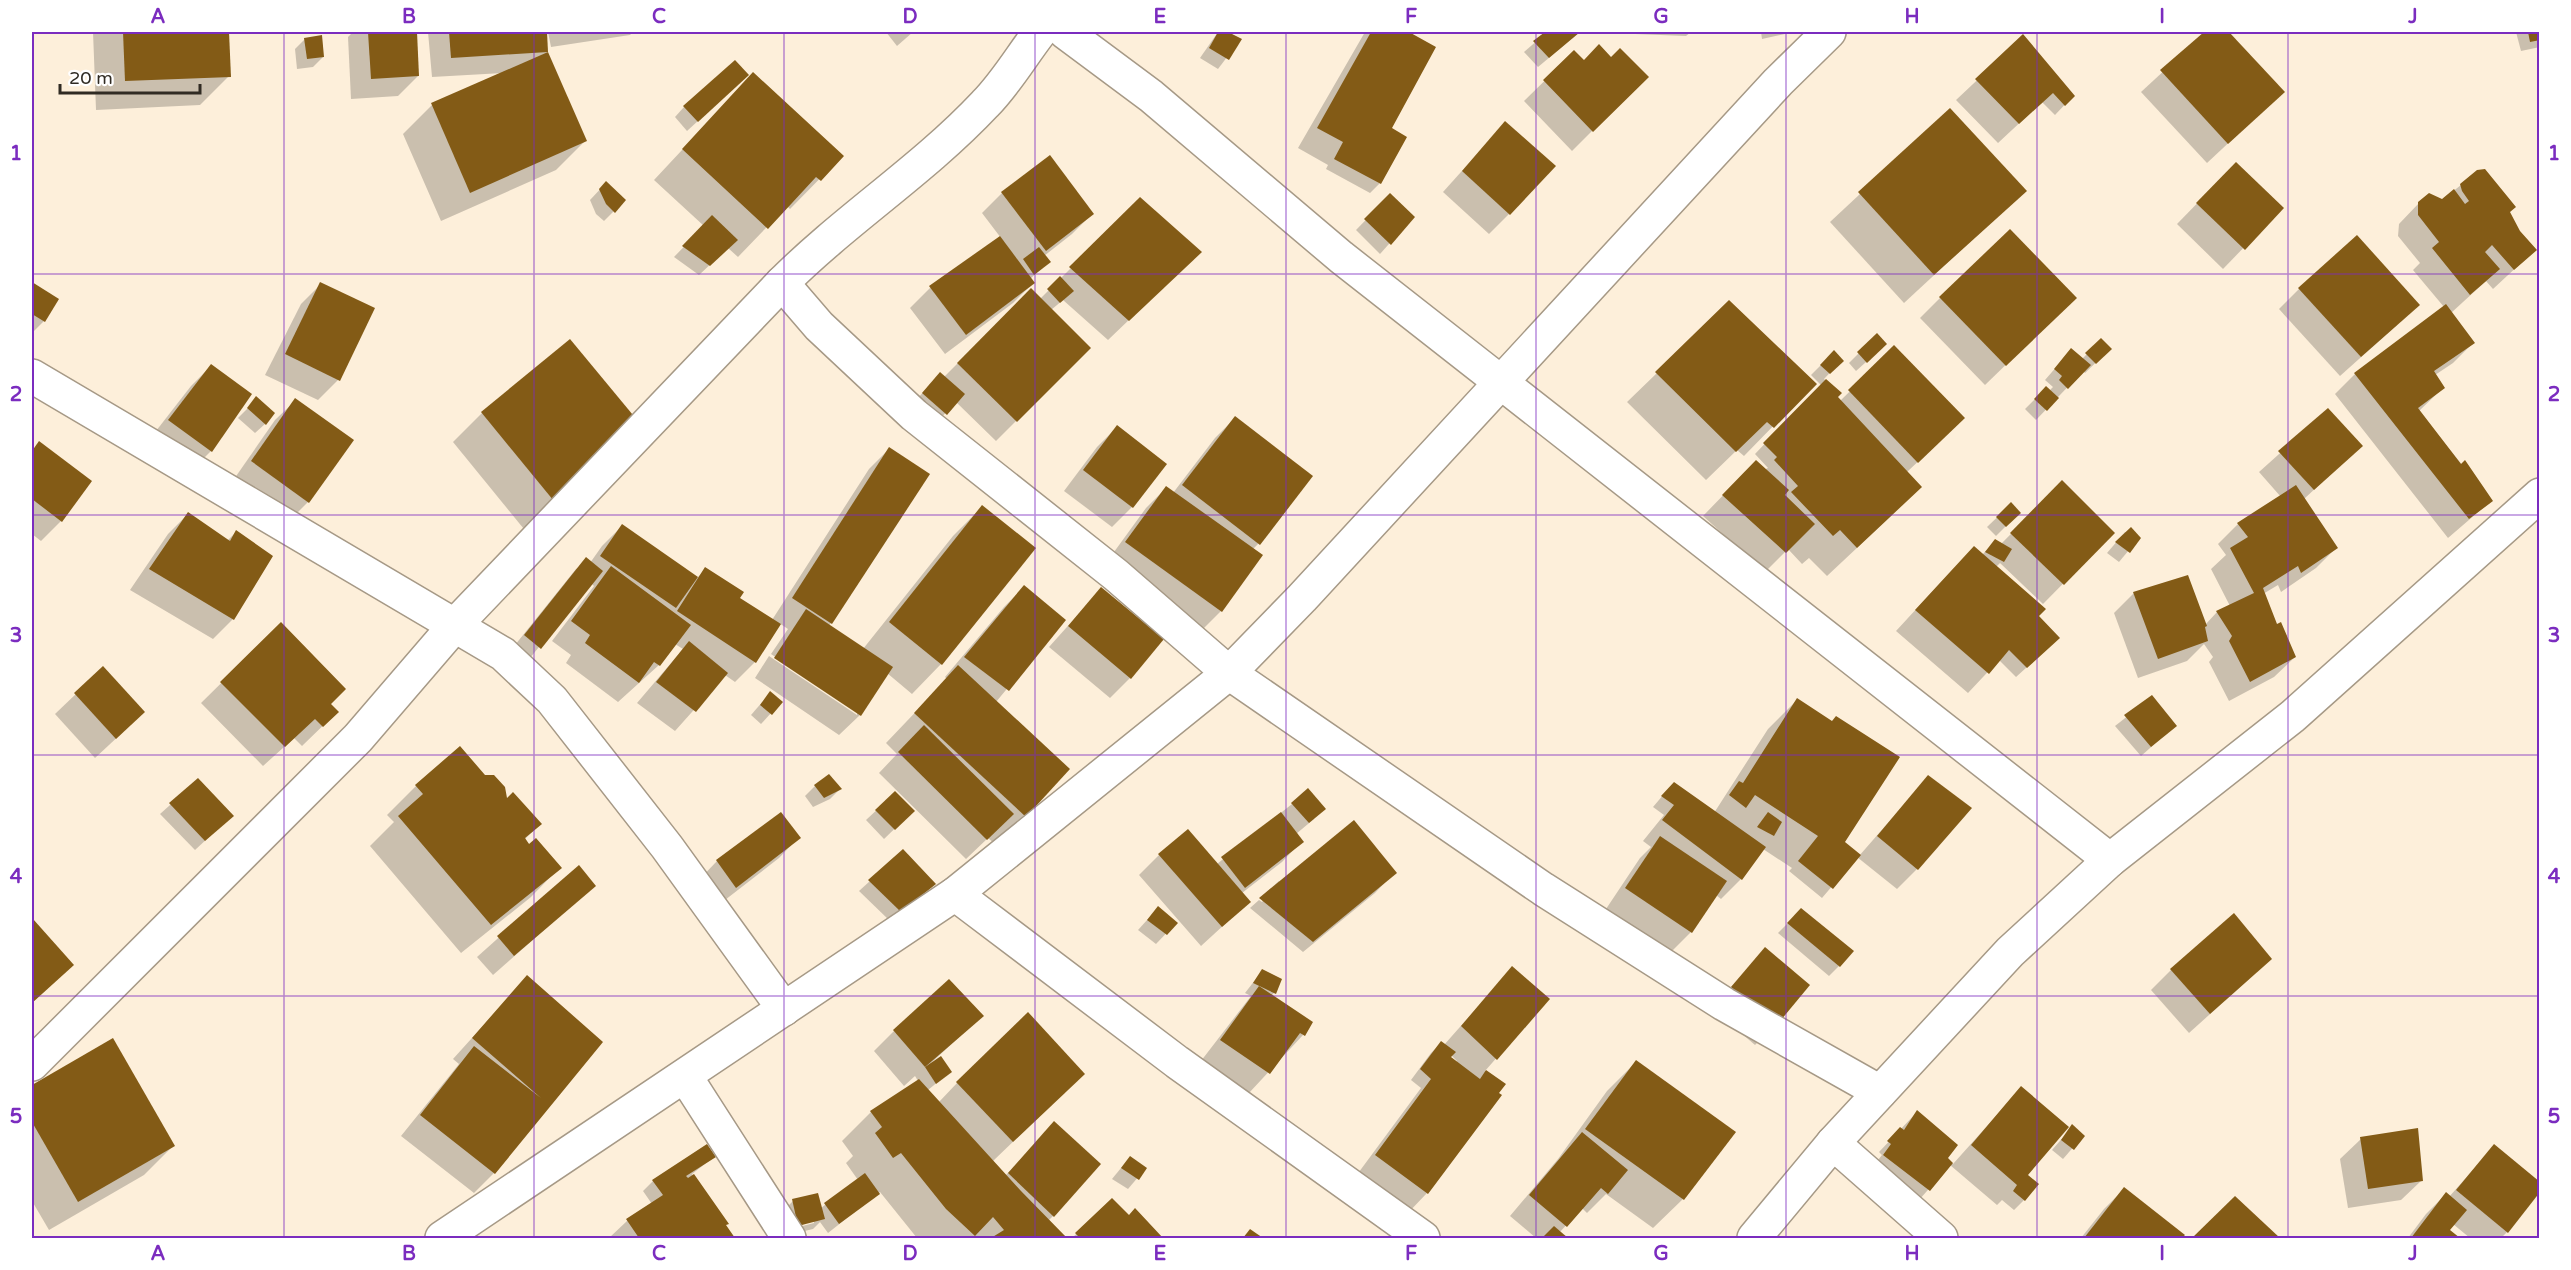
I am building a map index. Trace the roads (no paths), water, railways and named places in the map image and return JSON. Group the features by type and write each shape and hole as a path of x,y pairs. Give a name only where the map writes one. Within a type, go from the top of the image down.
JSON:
{"street":[{"path":"32,1064 358,738 456,624 782,283 813,252 904,178 986,104 1040,32"},
{"path":"1065,32 1151,96 1341,256 2110,860"},
{"path":"442,1239 955,894 1229,673 1302,598 1778,82 1829,32"},
{"path":"782,283 819,326 914,415 1116,575 1229,673 1543,889 1724,1004 1880,1092"},
{"path":"32,375 456,624 503,654 552,700 667,847 784,1009"},
{"path":"1754,1239 1833,1143 2010,952 2110,860 2293,716 2540,495"},
{"path":"955,894 1177,1062 1423,1239"},
{"path":"685,1076 789,1239"},
{"path":"1833,1143 1941,1239"}]}
